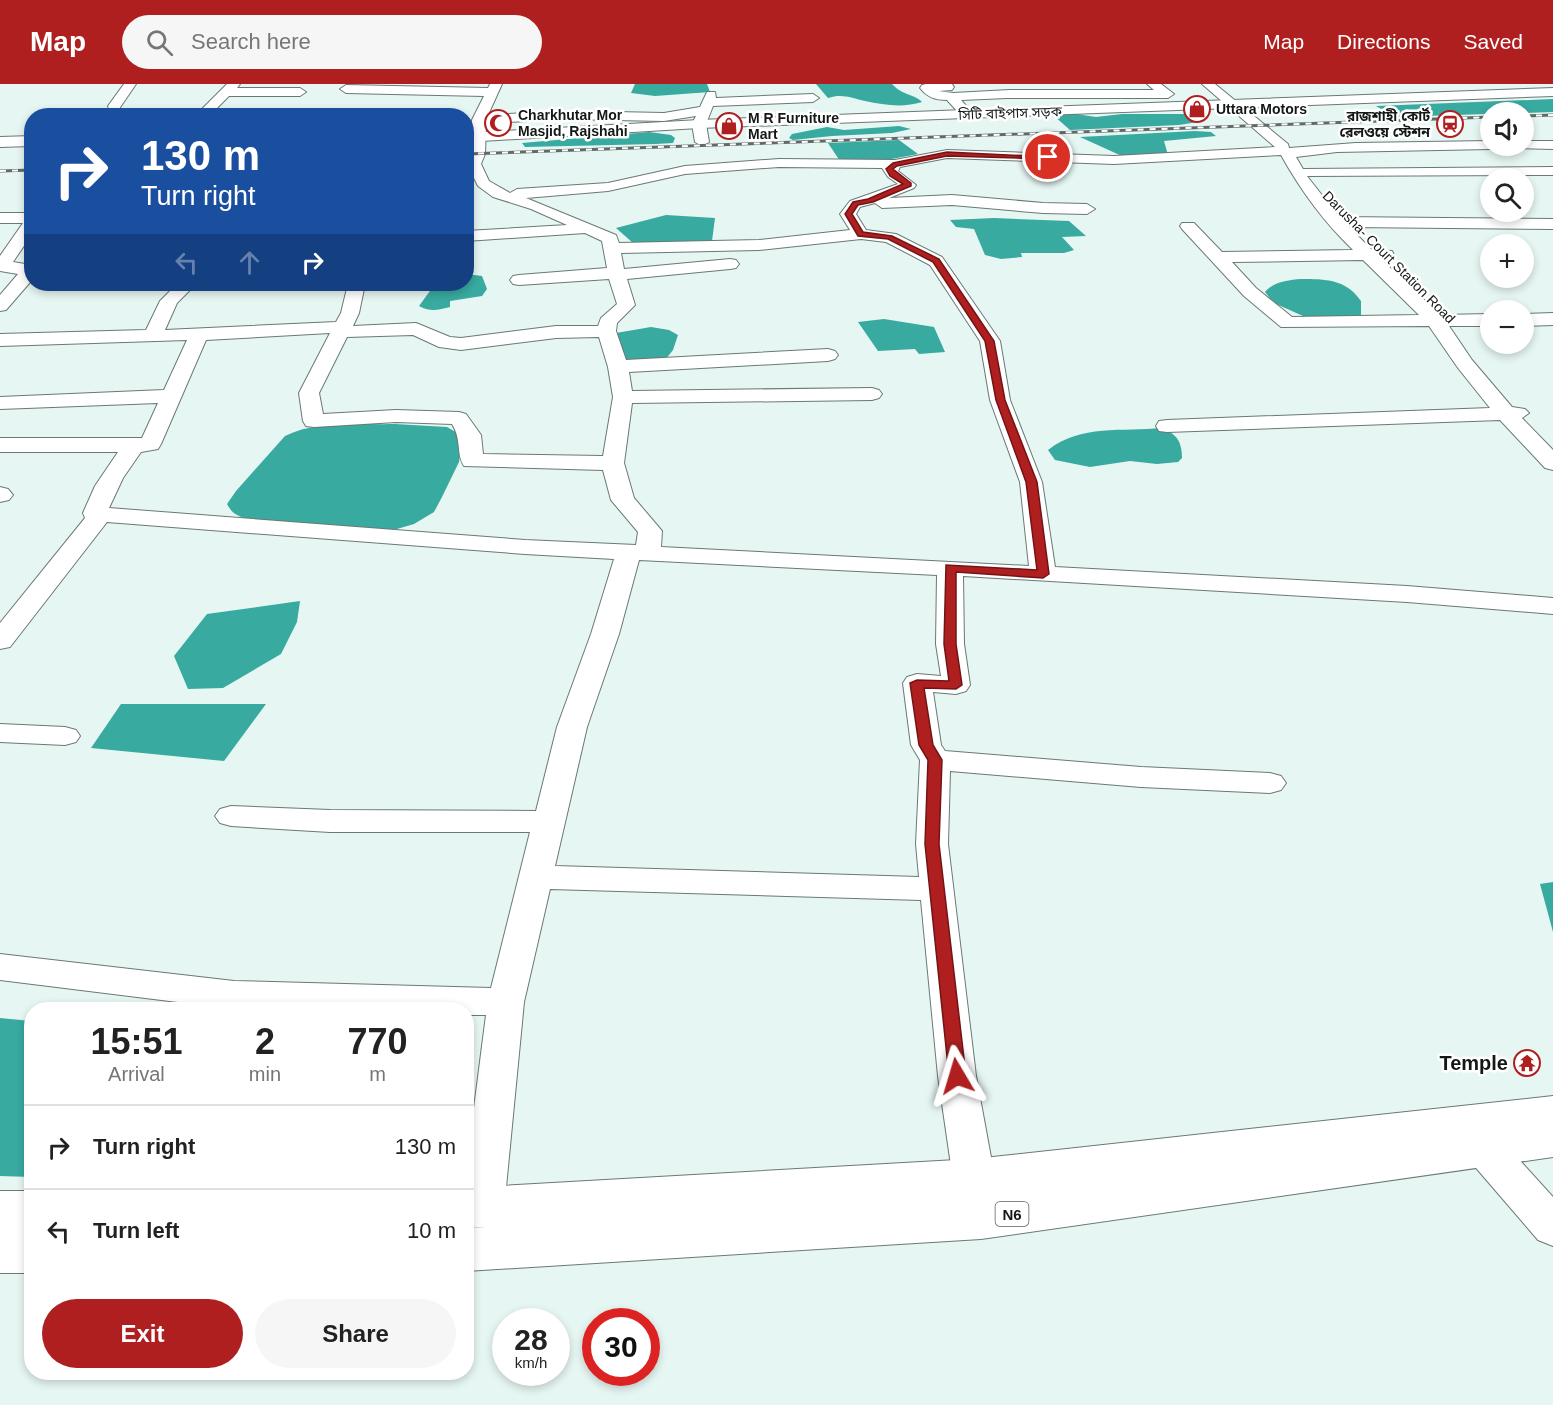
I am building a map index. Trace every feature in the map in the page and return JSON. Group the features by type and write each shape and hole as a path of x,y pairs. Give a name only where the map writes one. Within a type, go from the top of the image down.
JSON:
{"main road":[{"path":"706,105 782,116 963,109 1030,109 1173,98 1236,101 1553,88"},
{"name":"সিটি বাইপাস সড়ক","path":"474,132 706,105 1030,109 1553,92"},
{"path":"0,140 24,139"},
{"name":"N6","path":"474,1250 981,1218 1551,1123"},
{"name":"N6","path":"475,1208 974,1179 1473,1136"},
{"path":"0,1211 24,1211"},
{"path":"0,1251 24,1251"}],"street":[{"path":"114,106 130,84"},
{"path":"1075,84 1087,94"},
{"path":"1153,84 1173,98"},
{"name":"Darusha- Court Station Road","path":"1208,84 1236,101"},
{"name":"Darusha- Court Station Road","path":"1221,84 1236,101 1292,150 1367,256 1435,321 1464,363 1514,413 1553,441"},
{"path":"925,86 948,89 1007,89 1087,94 1106,89 1173,98"},
{"path":"209,108 229,88 300,92"},
{"path":"346,88 494,88 474,132 478,153 474,164 487,195"},
{"path":"948,89 963,109"},
{"path":"1007,89 1030,109"},
{"path":"702,142 706,105 813,98"},
{"path":"773,101 782,116"},
{"path":"487,195 533,195 608,187 685,170 779,163 895,165 947,154 1114,160 1292,150 1480,145"},
{"path":"1534,145 1553,145"},
{"name":"Darusha- Court Station Road","path":"1292,150 1296,172 1312,196 1386,255 1454,321 1484,363 1514,413 1553,463"},
{"path":"861,234 848,214 855,204 909,185 889,169 895,165"},
{"path":"1308,172 1553,171"},
{"path":"475,1208 507,1002 572,727 605,634 650,531 623,500 613,463 623,397 618,367 607,331 608,322 626,305 616,274 610,238 536,206 487,195"},
{"path":"870,200 882,203 952,200 1087,209"},
{"path":"0,218 24,218"},
{"path":"1342,222 1553,224"},
{"path":"1188,226 1250,292 1288,323 1480,320"},
{"path":"17,269 2,266 24,228"},
{"path":"474,235 587,228"},
{"path":"612,248 759,244 861,234 890,237 936,261 990,341 1000,400 1031,482 1043,574"},
{"path":"1218,257 1386,255"},
{"path":"519,280 733,264"},
{"path":"0,306 24,278"},
{"path":"154,334 169,301 180,291"},
{"path":"355,291 350,321 309,393 314,421 396,416 459,418 470,435 472,461 613,463"},
{"path":"294,316 416,329 446,343 460,344 556,332 607,331"},
{"path":"1534,320 1553,319"},
{"path":"0,340 199,334 350,321"},
{"path":"0,445 134,446 150,444 199,334"},
{"path":"618,367 828,354"},
{"path":"623,397 872,394"},
{"path":"0,404 171,396"},
{"path":"66,445 102,398"},
{"path":"1167,426 1514,413"},
{"path":"134,446 108,481 95,513 525,547 1407,594 1553,606"},
{"path":"4,631 99,514"},
{"path":"950,568 950,644 956,685 917,683 926,745 935,760 932,844 936,889 957,1076 974,1179"},
{"path":"0,733 64,736"},
{"path":"935,760 1142,777 1270,783"},
{"path":"231,816 330,821 549,822"},
{"path":"536,877 936,889"},
{"path":"0,968 234,995 507,1002"},
{"path":"1473,1136 1553,1227"}],"water":[{"path":"635,84 707,84 710,92 655,96 631,93"},
{"path":"816,84 892,84 900,91 922,102 894,105 842,96 828,98"},
{"path":"1553,99 1553,112 1534,113 1534,102 1480,102 1480,114 1394,117 1376,106"},
{"path":"1076,114 1096,117 1122,114 1195,114 1203,117 1204,121 1179,125 1070,130 1053,115"},
{"path":"899,126 911,129 892,133 793,140 789,138 792,134 827,127 844,130"},
{"path":"649,132 671,135 675,138 673,143 656,144 525,147 522,143"},
{"path":"1211,132 1216,136 1164,141 1168,155 1124,157 1080,137"},
{"path":"899,140 918,154 876,162 842,164 828,143"},
{"path":"666,215 715,218 712,241 633,243 616,228"},
{"path":"994,218 1069,221 1086,236 1062,237 1074,250 1064,253 1021,253 1022,257 1001,259 985,255 974,229 956,227 950,220"},
{"path":"474,275 482,276 487,289 482,296 450,301 450,307 438,310 419,306 430,291 474,291"},
{"path":"1301,279 1327,280 1349,288 1361,301 1361,319 1320,321 1274,303 1265,292 1276,284"},
{"path":"884,319 934,327 945,352 919,354 915,349 878,351 858,322"},
{"path":"651,327 669,330 678,335 673,350 665,360 625,362 616,333"},
{"path":"395,424 447,427 459,434 461,449 459,462 442,497 434,512 414,524 390,531 248,519 236,514 227,504 285,436 325,425"},
{"path":"1162,428 1175,436 1180,443 1182,458 1178,462 1157,464 1130,461 1090,467 1055,460 1048,450 1074,436 1088,433"},
{"path":"300,601 297,622 281,654 223,688 188,689 174,656 207,614"},
{"path":"121,704 266,704 224,761 91,748"},
{"path":"1553,882 1553,932 1540,884"},
{"path":"0,1018 24,1020 24,1177 0,1176"}],"railway":[{"path":"1534,116 1553,115"},
{"path":"474,154 1480,117"},
{"path":"0,171 24,170"}],"place":[{"name":"Uttara Motors","path":"1197,109"},
{"name":"Charkhutar Mor Masjid, Rajshahi","path":"498,123"},
{"name":"রাজশাহী কোর্ট রেলওয়ে স্টেশন","path":"1450,124"},
{"name":"M R Furniture Mart","path":"729,126"},
{"name":"Temple","path":"1527,1063"}],"route":[{"path":"957,1076 942,954 932,844 935,760 926,745 917,683 956,685 950,644 950,568 1043,574 1031,482 1000,400 990,341 936,261 890,237 861,234 848,214 855,204 909,185 889,169 895,165 947,154 978,153 1048,157"}]}
